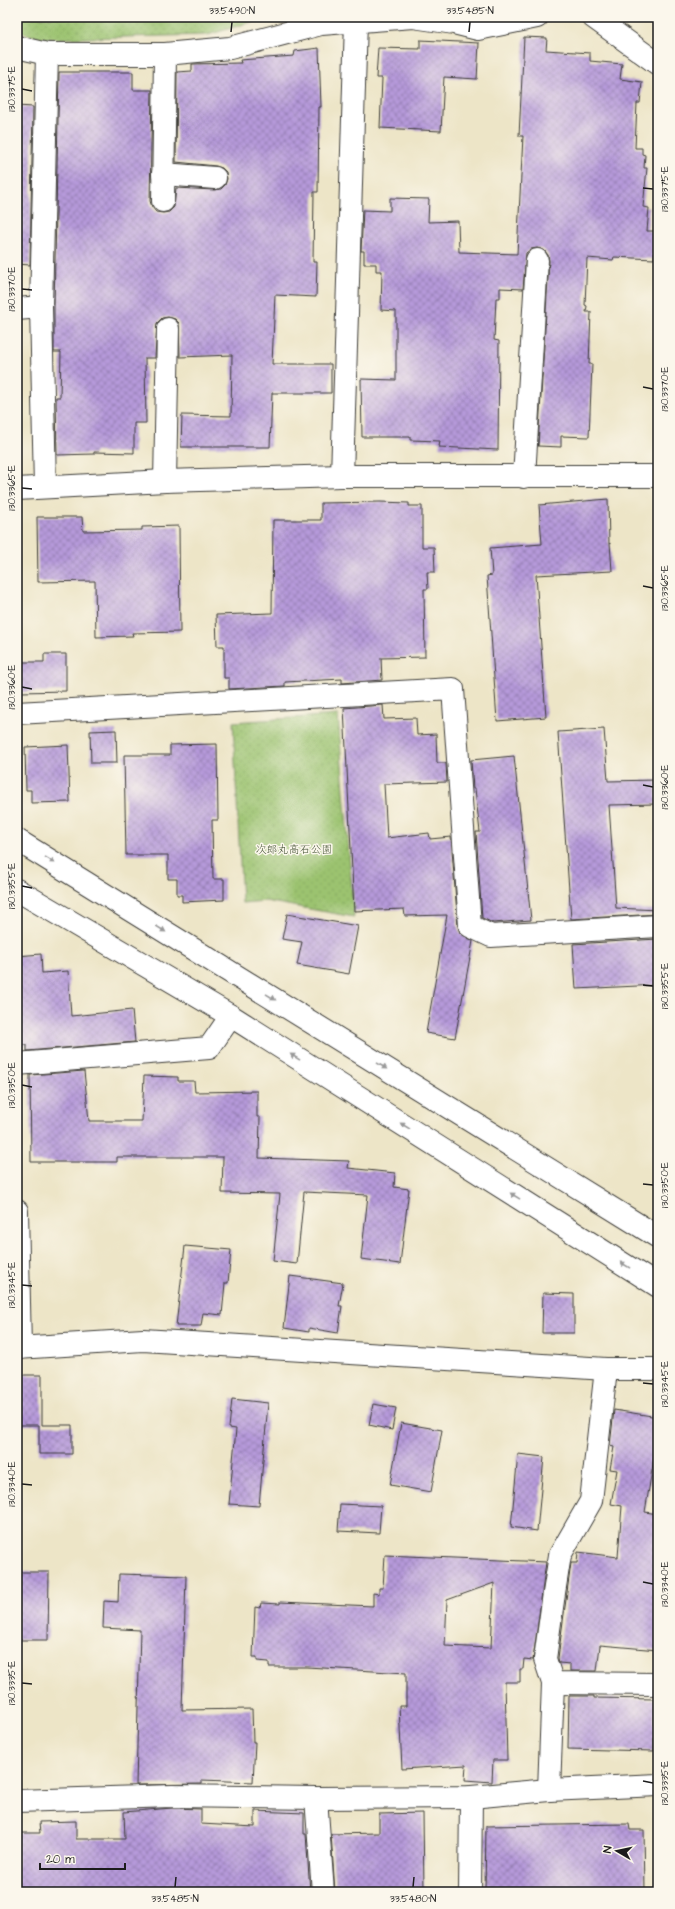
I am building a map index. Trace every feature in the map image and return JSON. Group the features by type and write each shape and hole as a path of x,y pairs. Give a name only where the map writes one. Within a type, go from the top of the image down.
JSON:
{"street":[{"path":"17,47 47,54 165,54 230,48 321,24 413,17 454,23 478,29 537,17"},
{"path":"592,17 658,64"},
{"path":"342,476 356,21"},
{"path":"45,487 41,307 47,54"},
{"path":"162,200 164,174 165,54"},
{"path":"164,174 215,178"},
{"path":"524,477 537,260"},
{"path":"17,309 41,307"},
{"path":"165,481 168,329"},
{"path":"17,489 165,481 342,476 658,476"},
{"path":"17,713 453,689 470,926 491,936 658,926"},
{"path":"17,840 658,1237"},
{"path":"17,890 231,1016 658,1286"},
{"path":"17,1064 209,1048 231,1016"},
{"path":"17,1211 18,1348 143,1340 606,1369 658,1369"},
{"path":"549,1790 553,1683 545,1659 560,1555 591,1501 606,1369"},
{"path":"553,1683 658,1684"},
{"path":"17,1801 172,1796 316,1798 471,1797 549,1790 658,1785"},
{"path":"470,1892 471,1797"},
{"path":"316,1798 323,1892"}],"green space":[{"path":"17,17 258,17 258,20 208,35 42,39 17,31"},
{"name":"次郎丸高石公園","path":"338,715 354,917 265,901 242,903 233,722"}],"building":[{"path":"524,37 547,38 546,50 590,53 590,61 622,64 620,79 642,82 640,103 637,103 635,148 642,148 642,154 645,155 644,168 647,168 643,207 649,208 647,231 656,231 654,259 614,257 613,260 587,258 585,305 587,306 586,312 591,312 589,364 592,364 589,437 561,436 561,447 538,446 549,261 548,255 544,250 537,248 531,249 526,253 523,289 500,288 500,298 496,298 494,340 499,341 498,450 439,447 440,441 410,440 410,437 362,437 361,379 396,380 396,311 381,310 382,271 376,271 376,264 364,264 364,251 361,251 363,210 390,211 390,198 429,199 428,222 458,221 459,252 517,254 523,136 519,136"},
{"path":"420,40 479,43 477,79 444,77 441,131 380,128 382,78 376,78 378,48 420,49"},
{"path":"319,48 321,107 319,107 318,192 314,192 313,262 317,262 316,297 275,295 272,364 331,364 331,393 272,393 270,447 181,447 182,415 231,416 232,355 180,357 179,323 175,319 168,317 162,318 157,323 155,358 145,358 146,423 134,423 134,453 94,452 94,454 57,455 56,397 60,397 61,352 54,352 54,307 59,72 133,72 133,90 152,90 150,201 156,212 163,213 169,212 174,207 176,188 221,189 225,185 227,179 226,172 222,168 216,166 176,162 177,72 192,71 192,64 241,63 240,60 294,56 295,51"},
{"path":"17,106 33,107 30,265 17,264"},
{"path":"608,499 609,544 610,543 612,571 536,575 546,717 497,721 487,576 492,575 490,548 542,544 539,505"},
{"path":"321,503 409,503 409,506 422,506 422,547 434,547 435,572 427,572 428,589 424,589 425,657 381,658 382,680 342,683 342,679 285,682 285,686 229,689 229,678 224,678 224,646 217,646 216,615 272,613 273,520 321,520"},
{"path":"37,517 82,517 83,531 142,530 142,527 179,526 180,632 132,633 133,636 96,637 95,581 38,582"},
{"path":"44,654 66,654 66,691 21,692 20,662 44,662"},
{"path":"383,705 384,719 416,718 417,735 436,734 437,763 446,763 447,782 384,784 387,838 429,833 430,839 451,837 458,927 460,933 473,941 455,1038 426,1033 447,915 405,916 404,909 354,911 344,708"},
{"path":"604,729 608,781 656,780 657,804 609,805 616,908 658,910 658,914 571,919 558,732"},
{"path":"116,730 117,763 91,763 90,731"},
{"path":"217,744 218,820 212,820 213,879 224,879 224,900 182,902 182,895 177,895 177,879 168,879 168,855 126,855 124,755 170,755 170,745"},
{"path":"68,745 70,802 31,803 31,790 26,790 25,747"},
{"path":"514,756 531,920 493,923 482,918 476,832 480,832 475,789 473,789 471,760"},
{"path":"287,914 358,926 349,974 297,965 302,942 282,939"},
{"path":"658,939 658,985 576,989 573,944"},
{"path":"41,954 42,973 68,971 71,1016 132,1010 135,1042 27,1051 27,1045 21,1045 17,1006 17,956"},
{"path":"84,1071 89,1121 142,1121 144,1076 178,1077 178,1081 194,1081 195,1092 257,1091 257,1117 260,1117 259,1158 349,1161 348,1168 395,1173 394,1187 409,1189 400,1264 361,1259 368,1195 304,1192 297,1264 273,1261 280,1194 222,1193 223,1157 117,1157 117,1162 31,1162 30,1075"},
{"path":"185,1246 231,1250 228,1283 225,1283 222,1315 203,1313 201,1326 176,1326"},
{"path":"290,1276 343,1283 339,1306 342,1306 338,1333 309,1328 309,1332 284,1328"},
{"path":"543,1293 574,1294 574,1333 542,1333"},
{"path":"17,1375 42,1375 42,1425 72,1425 72,1454 39,1454 39,1425 17,1425"},
{"path":"232,1399 268,1403 259,1506 229,1504 236,1429 229,1428"},
{"path":"373,1404 396,1408 392,1430 369,1425"},
{"path":"614,1410 658,1417 658,1453 655,1452 645,1512 658,1514 658,1650 600,1645 597,1671 570,1671 570,1664 559,1663 558,1658 571,1563 577,1563 578,1552 618,1557 622,1506 611,1504 617,1470 610,1469 614,1447 610,1446"},
{"path":"401,1423 442,1430 431,1492 390,1485"},
{"path":"518,1454 544,1457 537,1531 511,1527"},
{"path":"340,1504 381,1506 379,1533 338,1531"},
{"path":"385,1555 546,1562 533,1660 524,1659 523,1669 520,1669 520,1682 505,1682 507,1760 493,1760 492,1782 465,1780 466,1765 402,1769 399,1706 406,1706 406,1673 307,1667 269,1667 269,1662 257,1661 257,1657 253,1657 255,1607 260,1608 261,1603 280,1604 280,1602 373,1606 373,1593 379,1594 379,1588 383,1588","holes":["494,1583 491,1648 445,1646 447,1600"]},
{"path":"17,1572 49,1572 48,1640 17,1640"},
{"path":"119,1574 186,1576 182,1710 252,1709 253,1742 255,1742 253,1782 202,1780 202,1784 136,1785 140,1630 103,1628 104,1601 118,1602"},
{"path":"569,1696 655,1699 654,1751 568,1749"},
{"path":"172,1808 201,1809 201,1824 255,1827 255,1811 304,1813 304,1834 306,1834 310,1892 17,1892 17,1833 40,1833 39,1822 76,1821 76,1839 125,1839 124,1812"},
{"path":"423,1813 424,1892 335,1892 331,1834 379,1833 379,1814"},
{"path":"629,1824 630,1830 644,1830 645,1892 485,1892 486,1826"}]}
